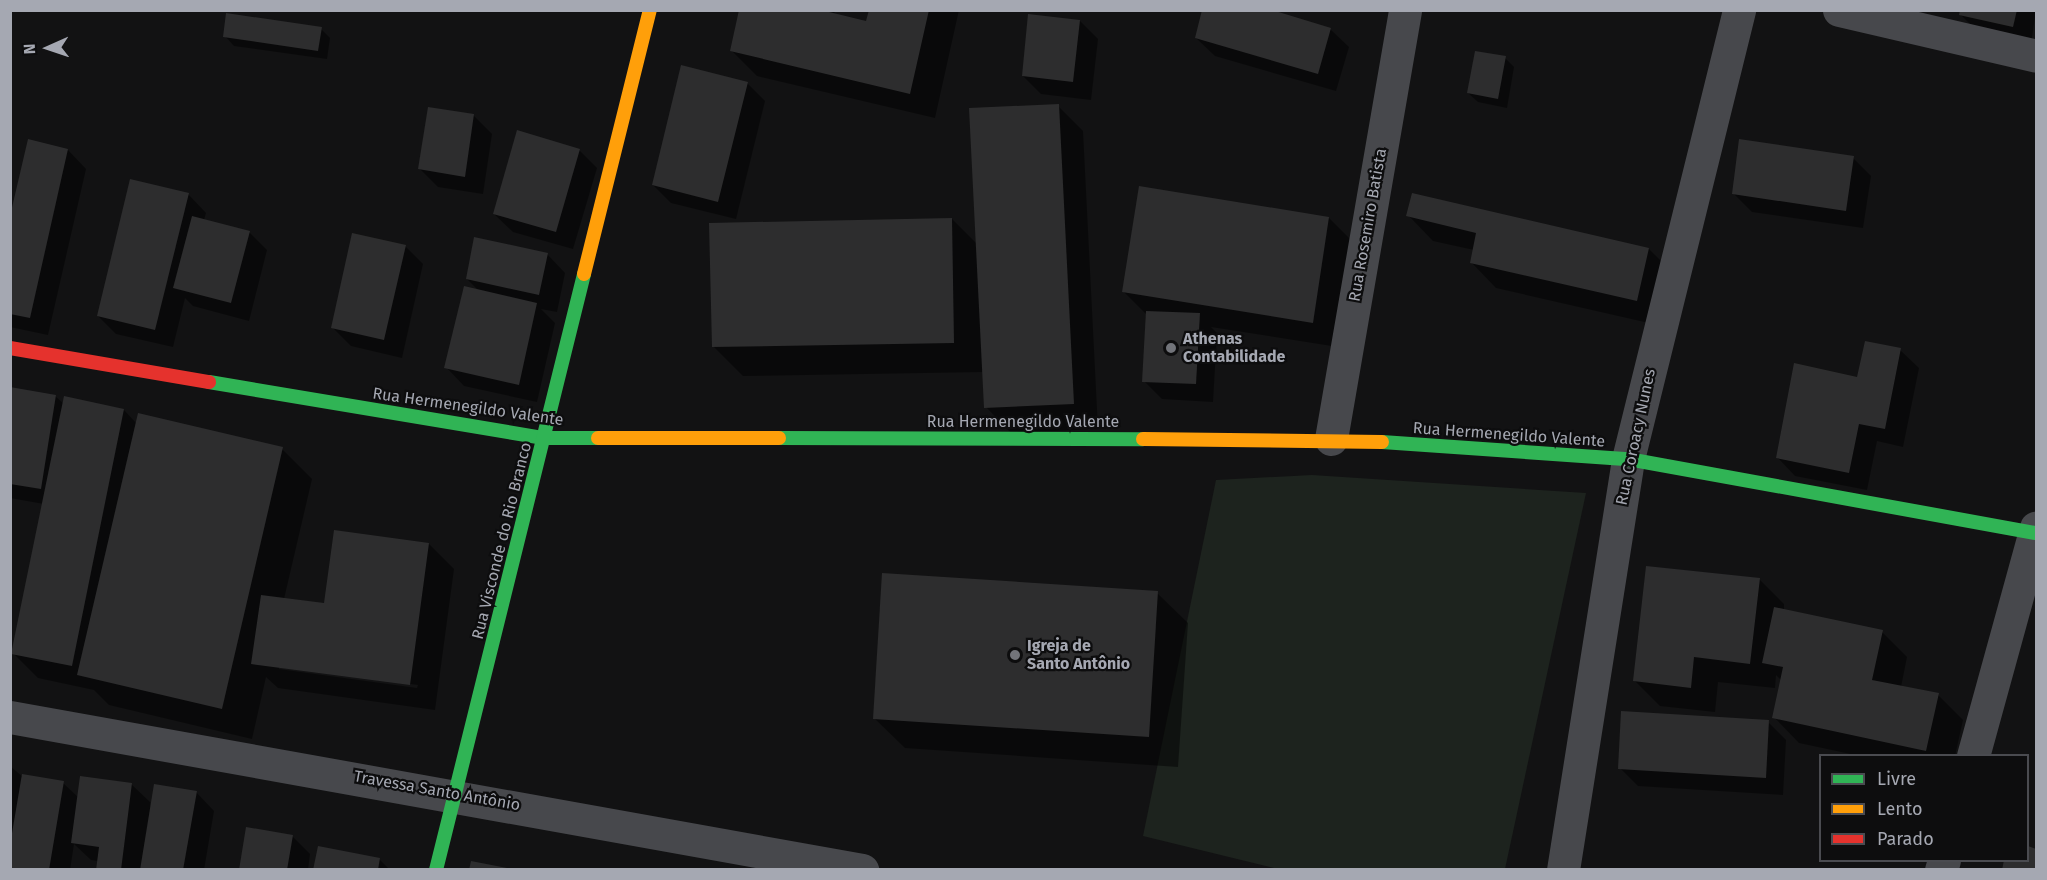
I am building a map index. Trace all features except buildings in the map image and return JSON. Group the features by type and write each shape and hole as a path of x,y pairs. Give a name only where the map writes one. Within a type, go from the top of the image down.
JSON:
{"street":[{"name":"Rua Visconde do Rio Branco","path":"436,870 650,10"},
{"name":"Rua Rosemiro Batista","path":"1331,439 1405,10"},
{"name":"Rua Coroacy Nunes","path":"1563,870 1629,459 1739,10"},
{"path":"1839,10 2037,56"},
{"name":"Rua Hermenegildo Valente","path":"10,348 545,438 1331,439 1629,459 2036,530"},
{"path":"1974,754 2036,530"},
{"name":"Travessa Santo Antônio","path":"10,717 456,794 862,870"}],"shaded area":[{"path":"1312,475 1586,493 1505,869 1278,869 1143,836 1216,480"}],"traffic: fast":[{"path":"436,870 584,274"},
{"path":"209,382 545,438 598,438"},
{"path":"779,438 1143,439"},
{"path":"1382,442 1628,459 2035,533"}],"traffic: slow":[{"path":"584,274 650,10"},
{"path":"598,438 779,438"},
{"path":"1143,439 1382,442"}],"traffic: jam":[{"path":"10,348 209,382"}],"place":[{"name":"Athenas Contabilidade","path":"1171,348"},
{"name":"Igreja de Santo Antônio","path":"1015,655"}]}
